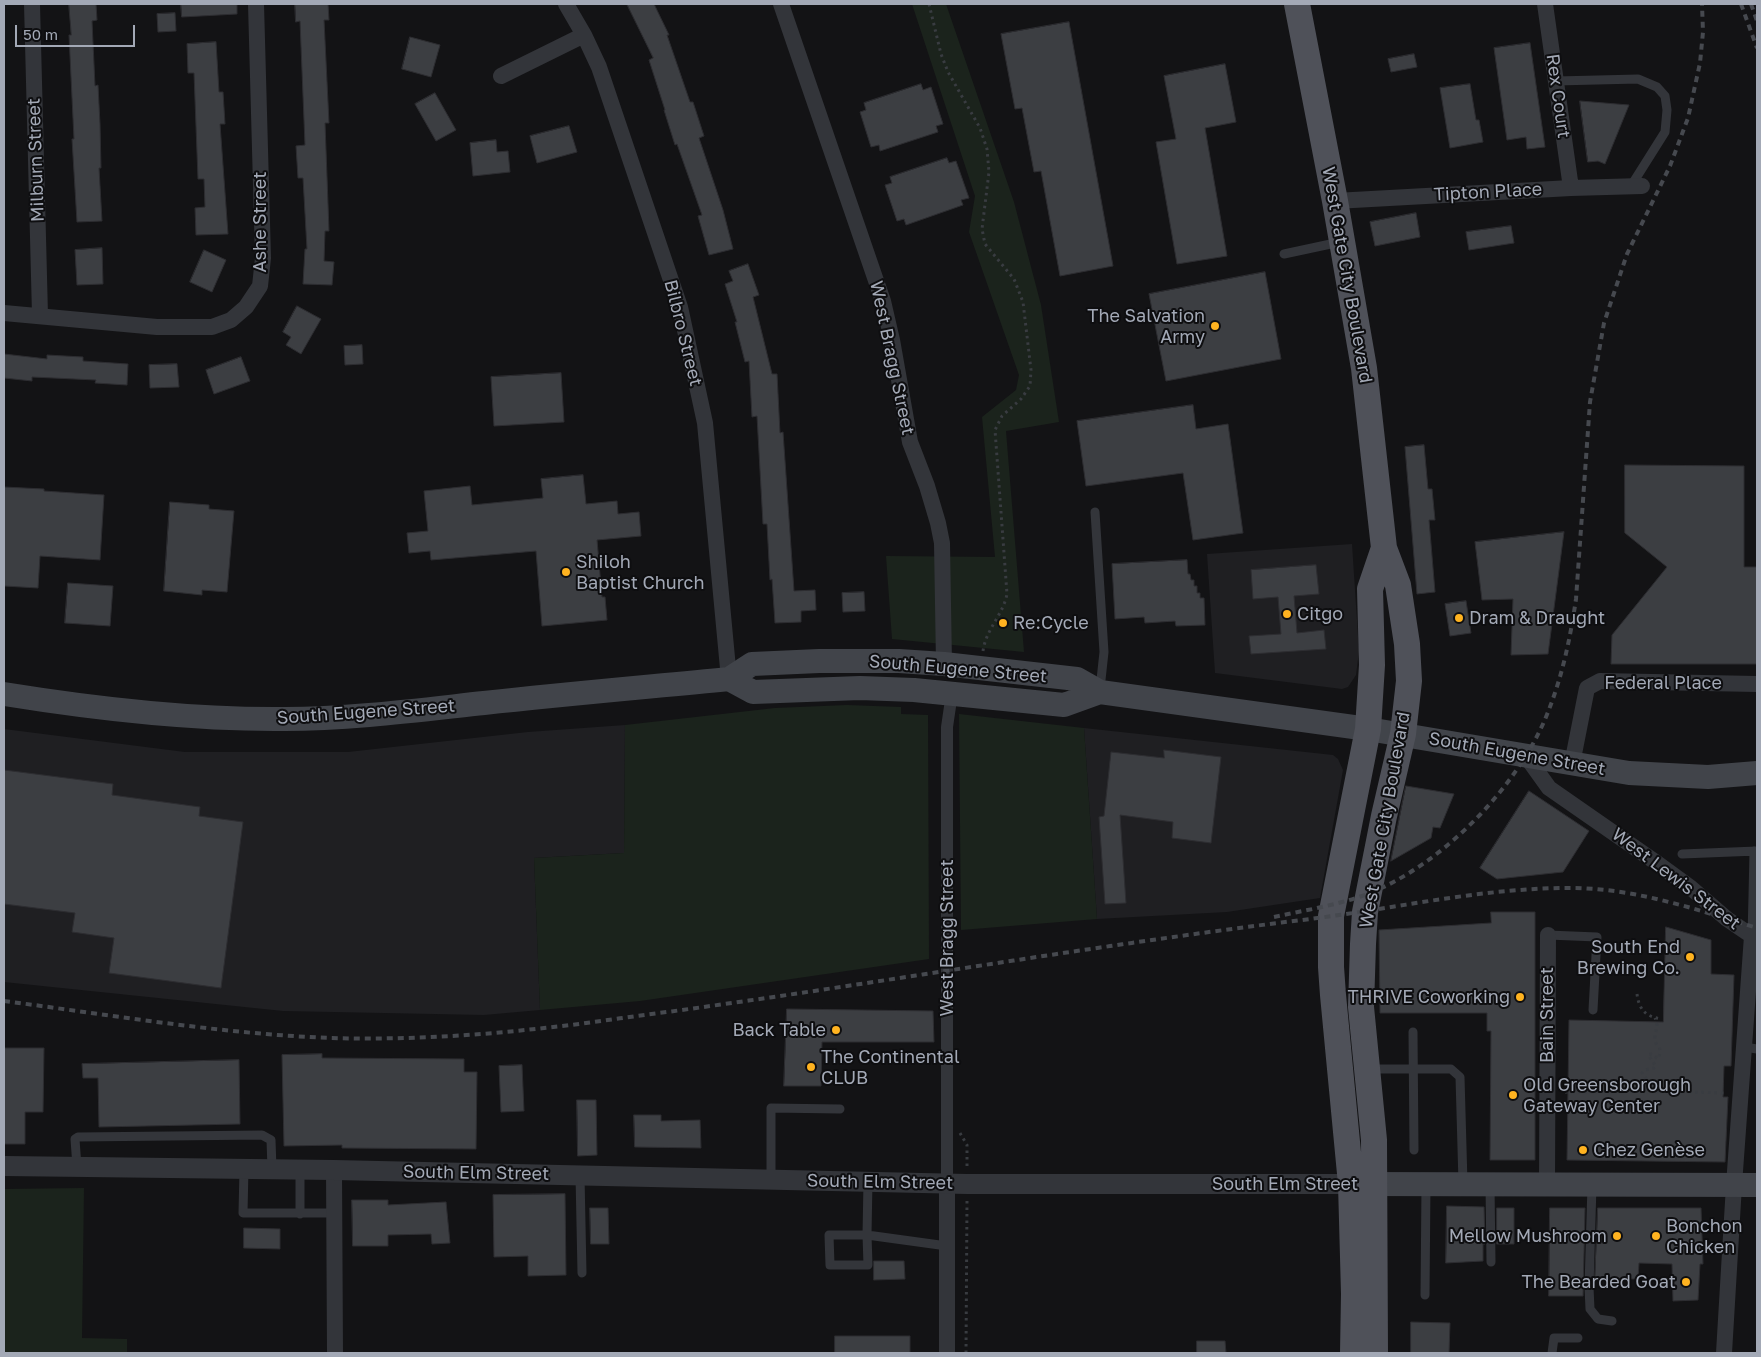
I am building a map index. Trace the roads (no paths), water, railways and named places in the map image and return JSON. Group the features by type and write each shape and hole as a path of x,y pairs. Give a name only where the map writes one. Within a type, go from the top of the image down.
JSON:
{"main road":[{"name":"West Gate City Boulevard","path":"1297,4 1335,201 1364,368 1384,548 1398,585 1407,644 1408,681 1403,734 1365,912 1361,1007 1374,1140 1363,1184"},
{"name":"West Gate City Boulevard","path":"1363,1184 1333,995 1331,916 1368,729 1372,665 1370,589 1384,548"},
{"name":"South Eugene Street","path":"4,694 79,706 131,711 223,718 287,719 428,708 728,679 752,664 853,660 944,664 1077,679 1100,692 1403,734 1629,773 1708,777 1757,773"},
{"name":"South Eugene Street","path":"728,679 753,692 860,688 914,690 1064,705 1100,692"},
{"name":"South Elm Street","path":"1363,1184 1757,1186"},
{"path":"1353,1353 1354,1294 1363,1184"},
{"path":"1363,1184 1375,1353"}],"street":[{"name":"Milburn Street","path":"32,4 40,315"},
{"name":"Ashe Street","path":"4,313 157,326 212,327 231,320 246,307 260,286 263,258 256,4"},
{"name":"Bilbro Street","path":"566,4 584,35 602,76 680,307 705,423 728,679"},
{"name":"West Bragg Street","path":"781,4 884,301 910,442 926,486 942,543 944,664"},
{"name":"Rex Court","path":"1545,4 1571,188"},
{"path":"501,76 584,35"},
{"name":"Tipton Place","path":"1335,201 1636,186"},
{"name":"Federal Place","path":"1572,764 1587,688 1600,681 1757,684"},
{"name":"West Bragg Street","path":"946,1183 947,737 952,693"},
{"name":"West Lewis Street","path":"1526,756 1549,788 1654,861 1752,936 1750,1048 1734,1185 1724,1353"},
{"name":"Bain Street","path":"1546,1185 1548,935"},
{"name":"South Elm Street","path":"4,1166 334,1170 946,1183 1363,1184"},
{"path":"334,1170 335,1353"},
{"path":"946,1183 947,1353"}],"lane":[{"path":"1556,81 1638,79 1657,87 1665,96 1667,110 1665,132 1636,186"},
{"path":"1284,254 1342,242"},
{"path":"1095,512 1104,652 1100,692"},
{"path":"1682,854 1756,851 1752,936"},
{"path":"1548,935 1597,937 1593,1010"},
{"path":"1412,1032 1414,1150"},
{"path":"1367,1069 1451,1069 1460,1077 1463,1185"},
{"path":"771,1179 771,1108 840,1109"},
{"path":"76,1167 74,1144 75,1139 78,1137 262,1135 271,1140 272,1169"},
{"path":"244,1169 243,1213 334,1213"},
{"path":"300,1170 300,1214"},
{"path":"580,1175 582,1273"},
{"path":"868,1181 867,1235 868,1265 830,1265 830,1235 867,1235 947,1246"},
{"path":"1425,1295 1426,1185"},
{"path":"1490,1185 1491,1262"},
{"path":"1592,1185 1590,1309 1598,1319 1612,1321"},
{"path":"1552,1353 1554,1338 1578,1338"}],"railway":[{"path":"1274,917 1334,904 1370,893 1397,880 1424,863 1449,844 1496,797 1516,771 1533,744 1546,717 1565,659 1576,599 1590,402 1604,323 1627,254 1670,166 1688,118 1700,63 1703,32 1702,4"},
{"path":"1741,4 1757,48"},
{"path":"1751,4 1757,21"},
{"path":"4,1001 167,1023 290,1036 331,1038 438,1037 517,1031 748,1001 1149,940 1509,891 1575,888 1622,892 1668,902 1757,928"}],"place":[{"name":"The Salvation Army","path":"1215,326"},
{"name":"Shiloh Baptist Church","path":"566,572"},
{"name":"Citgo","path":"1287,614"},
{"name":"Dram & Draught","path":"1459,618"},
{"name":"Re:Cycle","path":"1003,623"},
{"name":"South End Brewing Co.","path":"1690,957"},
{"name":"THRIVE Coworking","path":"1520,997"},
{"name":"Back Table","path":"836,1030"},
{"name":"The Continental CLUB","path":"811,1067"},
{"name":"Old Greensborough Gateway Center","path":"1513,1095"},
{"name":"Chez Genèse","path":"1583,1150"},
{"name":"Mellow Mushroom","path":"1617,1236"},
{"name":"Bonchon Chicken","path":"1656,1236"},
{"name":"The Bearded Goat","path":"1686,1282"}]}
